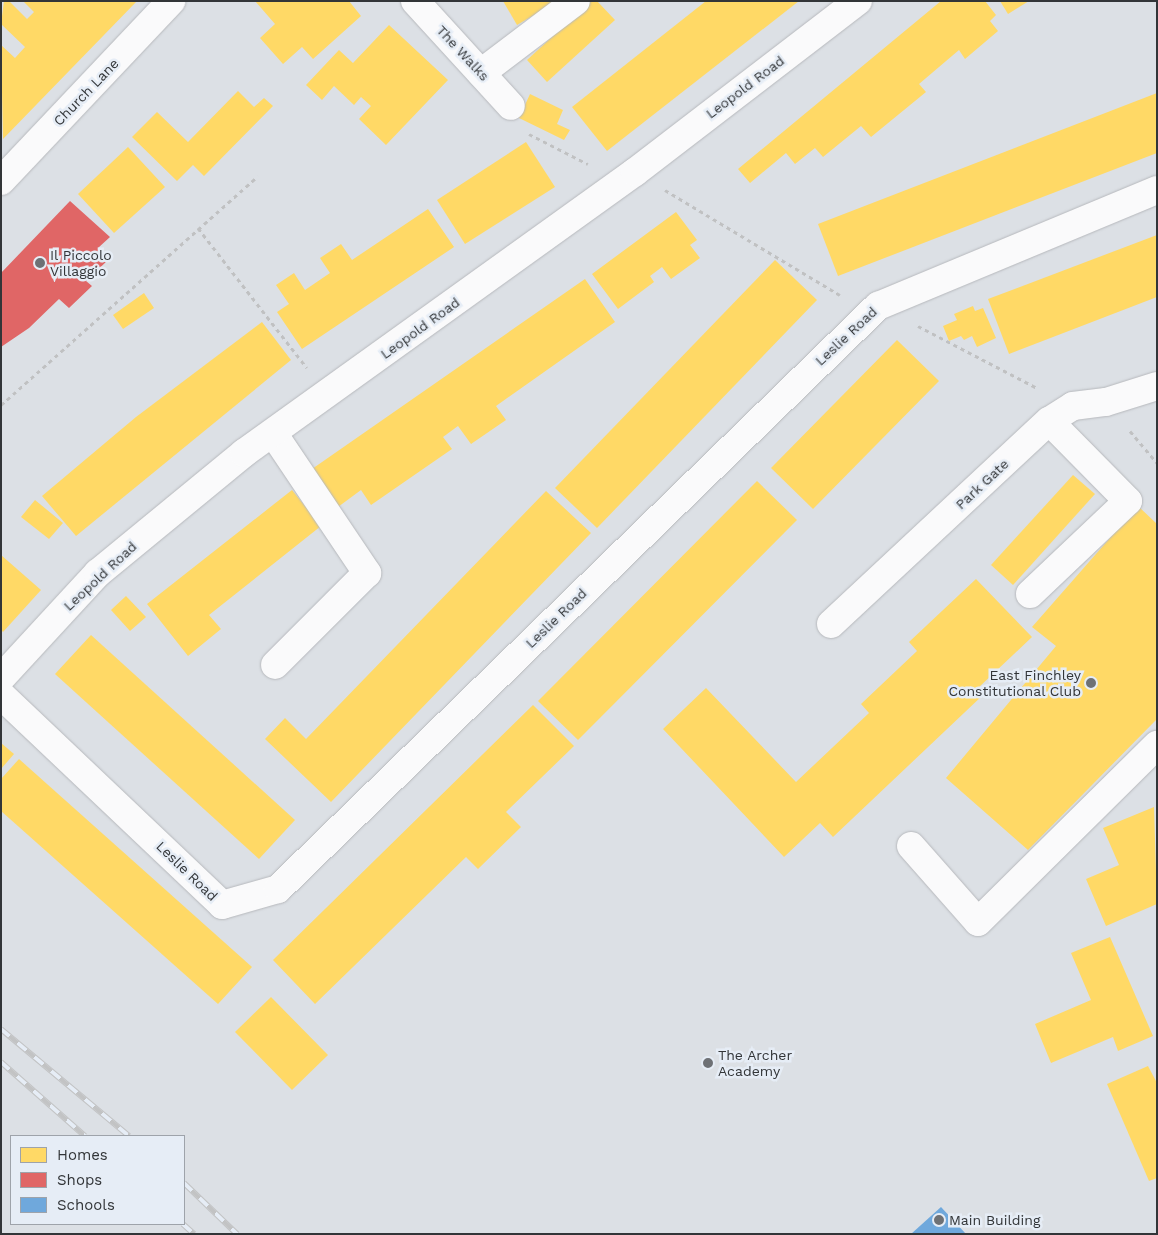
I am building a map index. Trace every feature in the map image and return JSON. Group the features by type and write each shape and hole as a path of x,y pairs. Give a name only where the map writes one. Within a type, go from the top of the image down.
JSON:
{"street":[{"name":"Church Lane","path":"1,181 171,1"},
{"name":"The Walks","path":"415,1 510,106"},
{"path":"481,73 576,1"},
{"name":"Leopold Road","path":"1,678 98,573 273,433 628,176 858,1"},
{"name":"Leslie Road","path":"1,695 222,905 278,889 874,309 1157,190"},
{"name":"Park Gate","path":"831,624 1050,421 1073,406 1106,402 1157,386"},
{"path":"1030,594 1128,501 1050,421"},
{"path":"273,433 367,573 275,665"},
{"path":"911,846 978,922 1054,850 1103,795 1157,745"}],"path":[{"path":"510,106 512,125 628,176 874,309 1073,406"},
{"path":"1,405 258,176"},
{"path":"198,228 328,395"},
{"path":"1106,402 1157,463"}],"building: Homes":[{"path":"4,1 9,1 27,19 34,12 23,1 137,1 3,139 1,45 15,58 25,47 1,24"},
{"path":"255,1 349,1 361,16 313,59 302,47 283,64 260,38 275,24"},
{"path":"503,1 551,1 553,4 517,25"},
{"path":"591,1 597,1 615,20 547,82 527,60"},
{"path":"706,1 799,1 607,151 572,107"},
{"path":"941,1 985,1 996,15 990,21 998,31 965,59 959,50 919,84 926,92 871,137 861,126 823,157 815,148 795,164 786,153 750,183 738,169"},
{"path":"1000,1 1029,1 1008,14"},
{"path":"389,25 448,80 386,145 359,119 371,106 361,97 354,105 334,86 322,100 306,85 339,50 353,63"},
{"path":"238,91 254,107 264,98 273,106 204,176 193,165 177,181 132,137 157,112 188,142"},
{"path":"1157,93 1157,153 838,276 818,224"},
{"path":"530,94 563,110 557,124 570,130 564,140 519,118"},
{"path":"526,142 555,187 465,244 437,200"},
{"path":"128,147 165,187 114,233 78,194"},
{"path":"428,209 454,247 302,349 277,312 289,304 276,285 294,273 305,290 330,273 320,258 341,244 352,260"},
{"path":"676,212 697,240 690,245 700,258 671,279 662,267 650,276 654,282 618,309 592,274"},
{"path":"1157,235 1157,297 1009,354 988,299"},
{"path":"775,260 817,300 597,528 555,488"},
{"path":"585,279 615,322 496,406 506,420 471,444 458,426 443,437 452,449 371,505 361,490 338,507 312,469"},
{"path":"144,293 154,308 123,329 113,315"},
{"path":"973,306 975,311 983,308 996,338 977,347 972,336 964,340 961,336 949,341 943,326 957,320 954,314"},
{"path":"262,322 291,360 76,536 42,496 136,417"},
{"path":"897,340 939,381 813,509 771,468"},
{"path":"1073,475 1095,494 1013,585 991,565"},
{"path":"757,481 797,520 578,740 538,701"},
{"path":"292,490 321,526 209,615 221,629 188,656 147,604"},
{"path":"546,491 591,533 331,802 265,739 285,718 306,739"},
{"path":"35,500 63,523 49,539 21,517"},
{"name":"East Finchley Constitutional Club","path":"1138,506 1157,524 1157,719 1028,850 946,778 1056,646 1032,627"},
{"path":"1,555 41,590 3,632 1,630"},
{"path":"976,579 1032,637 977,689 983,695 833,837 820,823 784,857 663,729 706,688 796,782 869,713 861,704 917,651 909,642"},
{"path":"126,596 146,617 130,631 111,610"},
{"path":"91,635 295,820 259,859 55,674"},
{"path":"533,705 574,746 506,812 521,827 478,869 466,857 315,1004 273,960"},
{"path":"1,743 14,754 1,769"},
{"path":"19,759 252,967 218,1004 1,811 1,779"},
{"path":"1154,807 1157,904 1106,926 1086,879 1119,865 1103,828"},
{"path":"1110,937 1153,1036 1118,1051 1113,1037 1051,1063 1035,1024 1091,1000 1071,953"},
{"path":"271,997 328,1055 292,1090 235,1032"},
{"path":"1148,1066 1157,1083 1157,1178 1149,1181 1107,1084"}],"building: Shops":[{"path":"70,201 110,237 98,248 108,260 86,281 92,286 69,308 59,299 29,328 1,347 1,273"}],"building: Schools":[{"name":"Main Building","path":"941,1207 966,1234 911,1234"}],"railway":[{"path":"1,1029 128,1135"},
{"path":"1,1062 84,1135"},
{"path":"185,1184 237,1234"},
{"path":"184,1225 194,1234"}],"place":[{"name":"Il Piccolo Villaggio","path":"40,263"},
{"name":"East Finchley Constitutional Club","path":"1091,683"},
{"name":"The Archer Academy","path":"708,1063"},
{"name":"Main Building","path":"939,1220"}]}
